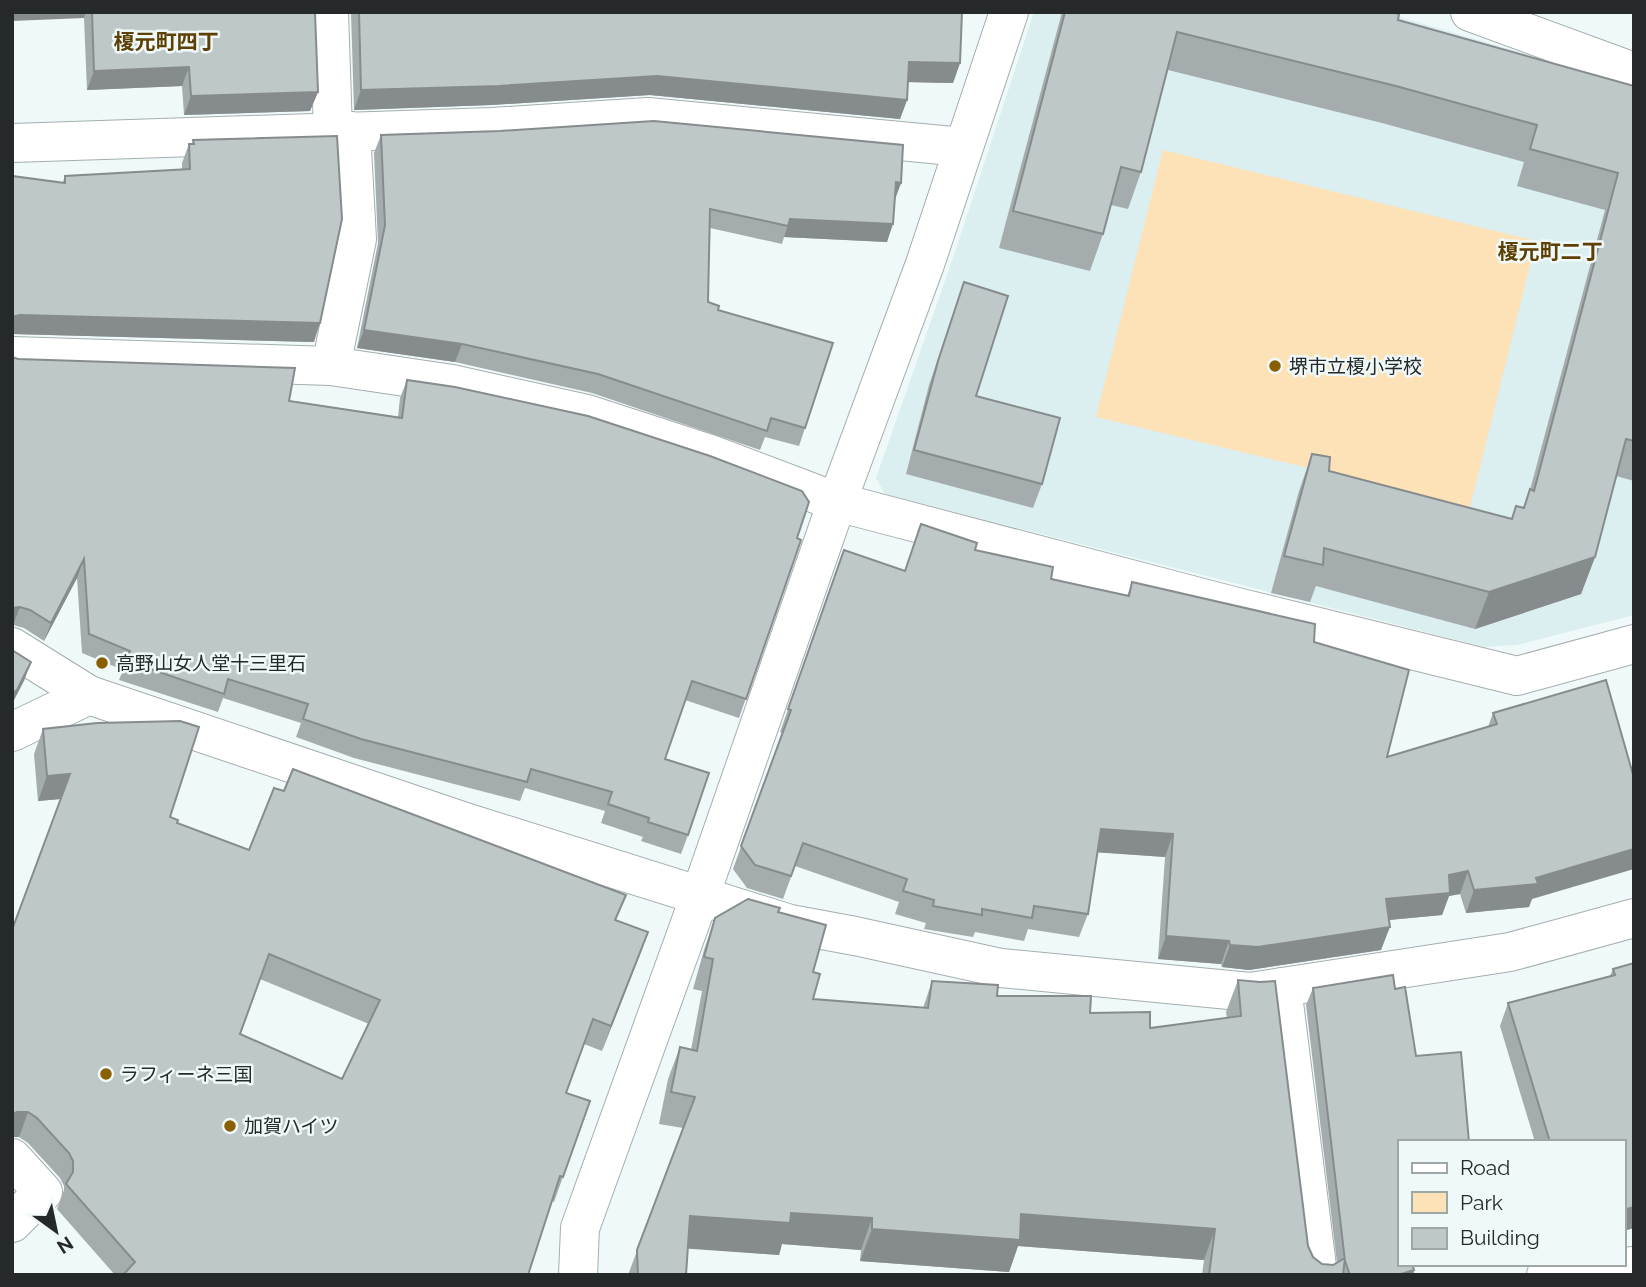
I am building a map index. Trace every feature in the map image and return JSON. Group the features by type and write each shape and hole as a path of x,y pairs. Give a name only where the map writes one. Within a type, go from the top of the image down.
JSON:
{"street":[{"path":"329,12 357,239 331,366"},
{"path":"578,1275 580,1228 701,896 837,502 925,264 1009,12"},
{"path":"1470,12 1634,72"},
{"path":"12,143 492,127 648,117 963,147"},
{"path":"12,356 331,366 452,384 587,414 710,454 837,502 1155,586 1517,676 1634,644"},
{"path":"12,647 89,695 465,822 790,924 1001,968 1250,992 1510,952 1634,918"},
{"path":"12,732 89,695"},
{"path":"1282,987 1318,1275"},
{"path":"12,1158 43,1192 12,1223"},
{"path":"1546,1275 1634,1266"}],"shaded area":[{"name":"堺市立榎小学校","path":"1034,12 1383,12 1615,80 1634,88 1634,615 1517,645 1484,647 885,494 876,478 954,255"}],"green space":[{"path":"1163,150 1536,241 1470,507 1096,417"}],"building":[{"path":"92,12 315,12 318,92 191,96 189,67 94,71"},
{"path":"359,12 962,12 960,63 909,62 907,100 657,76 498,86 361,90"},
{"path":"1065,12 1391,12 1399,14 1398,20 1634,86 1634,441 1626,439 1595,557 1489,592 1324,548 1323,565 1284,556 1312,454 1330,457 1329,471 1512,519 1516,506 1524,508 1530,489 1534,491 1618,173 1530,149 1537,125 1396,86 1177,32 1141,172 1121,167 1103,234 1013,211"},
{"path":"654,121 903,145 901,183 896,182 893,224 790,219 788,226 710,209 708,302 719,306 718,310 833,343 805,428 771,418 767,431 598,374 462,344 364,330 385,225 381,135"},
{"path":"337,136 342,219 320,323 20,315 12,317 12,176 65,183 65,176 190,169 189,144 194,144 193,140"},
{"path":"964,282 1008,296 976,396 1060,418 1042,484 914,450 938,361"},
{"path":"12,357 295,368 289,401 402,418 407,380 455,387 588,416 710,456 802,491 809,502 797,538 801,540 746,699 692,681 665,759 709,773 688,835 648,822 649,818 608,804 612,792 531,769 527,782 361,739 303,719 308,704 228,679 224,694 126,661 130,651 89,634 84,559 51,623 30,610 12,608"},
{"path":"921,524 977,543 975,550 1053,567 1051,579 1129,596 1132,582 1315,624 1314,642 1409,670 1387,757 1497,724 1493,713 1606,680 1634,778 1634,849 1536,878 1538,884 1474,890 1468,871 1449,875 1450,893 1386,899 1390,927 1258,947 1230,945 1229,941 1166,936 1173,834 1101,829 1088,914 1034,906 1032,918 982,909 982,915 933,906 934,900 903,891 907,879 803,843 791,876 755,865 741,846 791,710 788,709 844,550 905,571"},
{"path":"12,650 31,662 17,690 12,693"},
{"path":"180,721 199,727 170,817 178,820 177,823 249,850 274,788 284,791 293,769 626,895 615,920 648,932 611,1026 593,1019 566,1093 590,1101 563,1177 560,1176 528,1275 123,1275 135,1262 66,1184 73,1172 73,1161 69,1153 37,1118 28,1112 12,1114 12,930 70,774 47,776 43,729 97,723","holes":["269,954 380,1000 342,1079 240,1034"]},
{"path":"748,899 780,908 778,912 826,925 813,972 820,974 813,999 928,1008 932,981 998,985 997,996 1091,996 1090,1013 1150,1012 1150,1028 1241,1016 1238,980 1275,981 1308,1246 1313,1257 1322,1264 1333,1265 1345,1258 1343,1275 1209,1275 1215,1229 1021,1214 1020,1240 872,1229 872,1218 791,1213 790,1223 690,1216 686,1275 638,1275 637,1250 695,1097 671,1092 680,1047 697,1051 713,959 704,957 715,918"},
{"path":"1634,963 1634,1207 1625,1209 1625,1140 1549,1140 1508,1003 1615,975 1613,969"},
{"path":"1393,975 1395,989 1405,987 1416,1056 1461,1052 1469,1140 1398,1140 1398,1266 1413,1266 1414,1270 1398,1275 1350,1275 1345,1261 1313,988"}],"place":[{"name":"堺市立榎小学校","path":"1275,366"},
{"name":"高野山女人堂十三里石","path":"102,663"},
{"name":"ラフィーネ三国","path":"106,1074"},
{"name":"加賀ハイツ","path":"230,1126"}],"district":[{"name":"榎元町四丁","path":"166,41"},
{"name":"榎元町二丁","path":"1550,251"}]}
